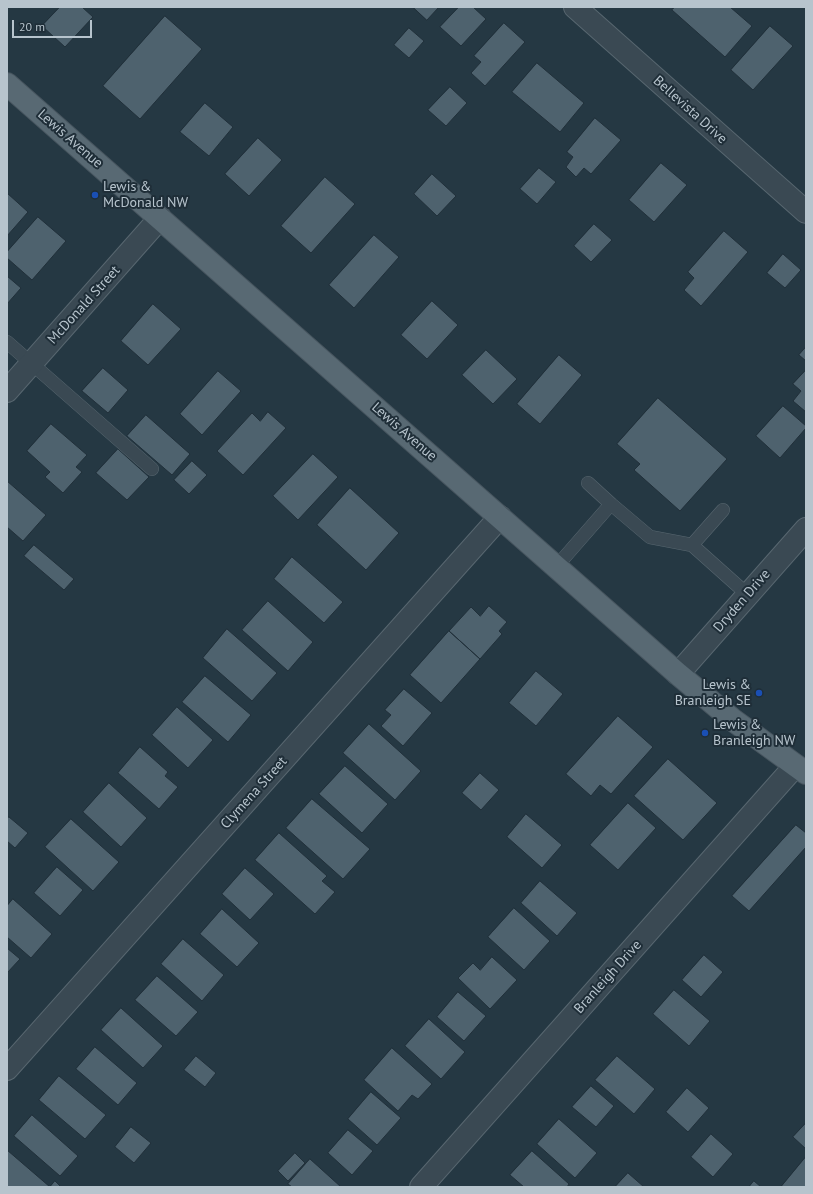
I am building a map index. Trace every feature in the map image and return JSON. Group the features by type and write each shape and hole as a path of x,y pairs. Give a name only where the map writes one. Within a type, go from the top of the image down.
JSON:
{"main road":[{"name":"Lewis Avenue","path":"7,84 678,674 733,720 800,770"}],"street":[{"name":"Bellevista Drive","path":"575,7 806,212"},
{"name":"McDonald Street","path":"7,391 160,218"},
{"name":"Clymena Street","path":"7,1069 500,517"},
{"name":"Dryden Drive","path":"678,674 806,529"},
{"name":"Branleigh Drive","path":"421,1187 800,770"}],"lane":[{"path":"7,342 152,470"},
{"path":"588,483 650,537 692,545 748,595"},
{"path":"556,567 611,504"},
{"path":"692,545 723,510"}],"building":[{"path":"60,7 82,7 93,17 65,47 42,26"},
{"path":"413,7 439,7 427,20"},
{"path":"459,7 473,7 486,19 461,46 440,27"},
{"path":"675,7 730,7 752,26 725,57 672,10"},
{"path":"165,16 202,49 140,119 103,86"},
{"path":"504,23 525,42 485,86 471,73 481,62 474,56"},
{"path":"770,26 793,46 753,90 731,70"},
{"path":"409,28 424,41 409,58 394,45"},
{"path":"537,63 584,103 560,132 512,92"},
{"path":"450,87 467,103 446,126 428,110"},
{"path":"205,103 233,127 209,156 180,132"},
{"path":"595,118 621,140 591,174 584,168 576,177 566,167 573,157 567,152"},
{"path":"258,138 282,160 249,196 225,174"},
{"path":"661,163 687,185 654,222 629,200"},
{"path":"539,168 556,182 537,204 520,189"},
{"path":"432,174 456,196 437,216 414,194"},
{"path":"325,177 355,204 311,253 281,226"},
{"path":"7,193 28,212 7,236"},
{"path":"38,217 66,241 32,280 7,258 7,252"},
{"path":"594,224 612,240 591,262 574,246"},
{"path":"724,231 748,252 701,306 684,290 694,278 688,272"},
{"path":"374,235 399,257 354,308 329,285"},
{"path":"783,254 801,270 785,288 767,273"},
{"path":"7,276 21,288 7,304"},
{"path":"432,301 458,325 427,359 401,335"},
{"path":"153,304 181,329 148,365 121,341"},
{"path":"806,347 806,361 799,355"},
{"path":"486,350 517,379 493,404 462,375"},
{"path":"559,355 582,375 540,424 517,404"},
{"path":"103,368 128,390 108,413 82,391"},
{"path":"806,370 806,412 793,401 801,391 793,384"},
{"path":"218,371 241,391 202,435 180,414"},
{"path":"658,398 727,459 680,511 634,470 640,464 617,444"},
{"path":"783,406 806,426 806,428 780,458 756,436"},
{"path":"268,412 286,428 243,475 217,451 252,413 260,421"},
{"path":"146,415 190,454 172,475 127,436"},
{"path":"51,424 87,455 76,467 82,472 63,493 45,477 50,472 27,451"},
{"path":"118,449 149,477 127,500 96,473"},
{"path":"313,454 338,477 298,520 273,496"},
{"path":"192,461 207,475 189,494 174,480"},
{"path":"7,481 46,515 23,541 7,527"},
{"path":"350,488 399,533 366,570 317,525"},
{"path":"34,545 74,579 64,590 24,556"},
{"path":"292,557 343,602 324,623 274,579"},
{"path":"268,601 313,642 288,671 242,630"},
{"path":"489,606 507,622 499,631 502,634 480,659 449,631 471,607 480,616"},
{"path":"227,629 277,673 252,701 203,658"},
{"path":"449,631 480,659 441,703 410,675"},
{"path":"536,671 563,694 536,726 509,703"},
{"path":"205,676 251,715 228,742 182,702"},
{"path":"404,689 432,713 403,746 381,726 391,715 385,710"},
{"path":"177,707 213,740 188,768 152,735"},
{"path":"618,716 653,747 611,794 600,785 591,796 566,774"},
{"path":"369,724 421,771 395,800 343,753"},
{"path":"140,747 168,772 165,776 178,787 159,809 118,773"},
{"path":"668,759 717,803 683,840 634,796"},
{"path":"345,766 388,804 362,833 319,794"},
{"path":"480,773 499,790 481,810 462,793"},
{"path":"109,783 147,818 121,847 83,812"},
{"path":"312,799 370,849 343,879 286,828"},
{"path":"628,803 656,828 618,870 590,845"},
{"path":"526,814 562,845 542,868 507,837"},
{"path":"9,817 28,833 15,848 7,841 7,819"},
{"path":"71,819 119,862 93,891 45,847"},
{"path":"796,825 806,833 806,847 749,911 732,896"},
{"path":"279,833 327,876 322,881 335,892 315,914 255,860"},
{"path":"57,867 83,890 60,916 34,893"},
{"path":"245,868 274,894 250,920 222,894"},
{"path":"540,881 577,913 557,936 521,903"},
{"path":"13,899 52,934 31,958 7,937 7,906"},
{"path":"514,908 550,941 524,970 488,937"},
{"path":"222,909 259,943 237,967 200,934"},
{"path":"183,939 224,975 202,1001 161,964"},
{"path":"7,948 20,959 7,973"},
{"path":"704,955 723,972 701,997 682,980"},
{"path":"492,957 517,980 490,1009 458,978 473,963 480,970"},
{"path":"157,976 198,1012 176,1036 135,1000"},
{"path":"674,990 710,1021 689,1046 653,1014"},
{"path":"458,992 486,1016 464,1041 437,1017"},
{"path":"121,1008 163,1046 143,1068 101,1030"},
{"path":"429,1019 465,1052 441,1079 405,1046"},
{"path":"95,1047 137,1083 118,1105 76,1069"},
{"path":"392,1048 432,1084 418,1099 412,1095 398,1111 364,1080"},
{"path":"196,1056 216,1073 205,1087 184,1070"},
{"path":"617,1056 655,1089 634,1114 595,1080"},
{"path":"59,1076 106,1115 85,1139 39,1100"},
{"path":"591,1086 614,1106 596,1127 572,1107"},
{"path":"687,1088 709,1108 688,1132 666,1112"},
{"path":"371,1092 401,1118 377,1145 348,1119"},
{"path":"32,1115 78,1156 60,1176 14,1136"},
{"path":"559,1119 597,1153 575,1178 537,1144"},
{"path":"806,1123 806,1149 793,1137"},
{"path":"131,1127 151,1143 134,1163 115,1147"},
{"path":"348,1130 373,1151 352,1175 328,1153"},
{"path":"711,1134 733,1154 713,1177 691,1157"},
{"path":"7,1150 50,1187 7,1187"},
{"path":"532,1151 569,1184 567,1187 524,1187 510,1175"},
{"path":"295,1153 305,1163 288,1181 278,1171"},
{"path":"805,1158 806,1187 781,1187"},
{"path":"310,1159 341,1187 292,1187 288,1184"},
{"path":"628,1173 644,1187 615,1187"},
{"path":"55,1181 61,1187 50,1187"},
{"path":"754,1181 761,1187 749,1187"}],"place":[{"name":"Lewis & McDonald NW","path":"95,195"},
{"name":"Lewis & Branleigh SE","path":"759,693"},
{"name":"Lewis & Branleigh NW","path":"705,733"}]}
